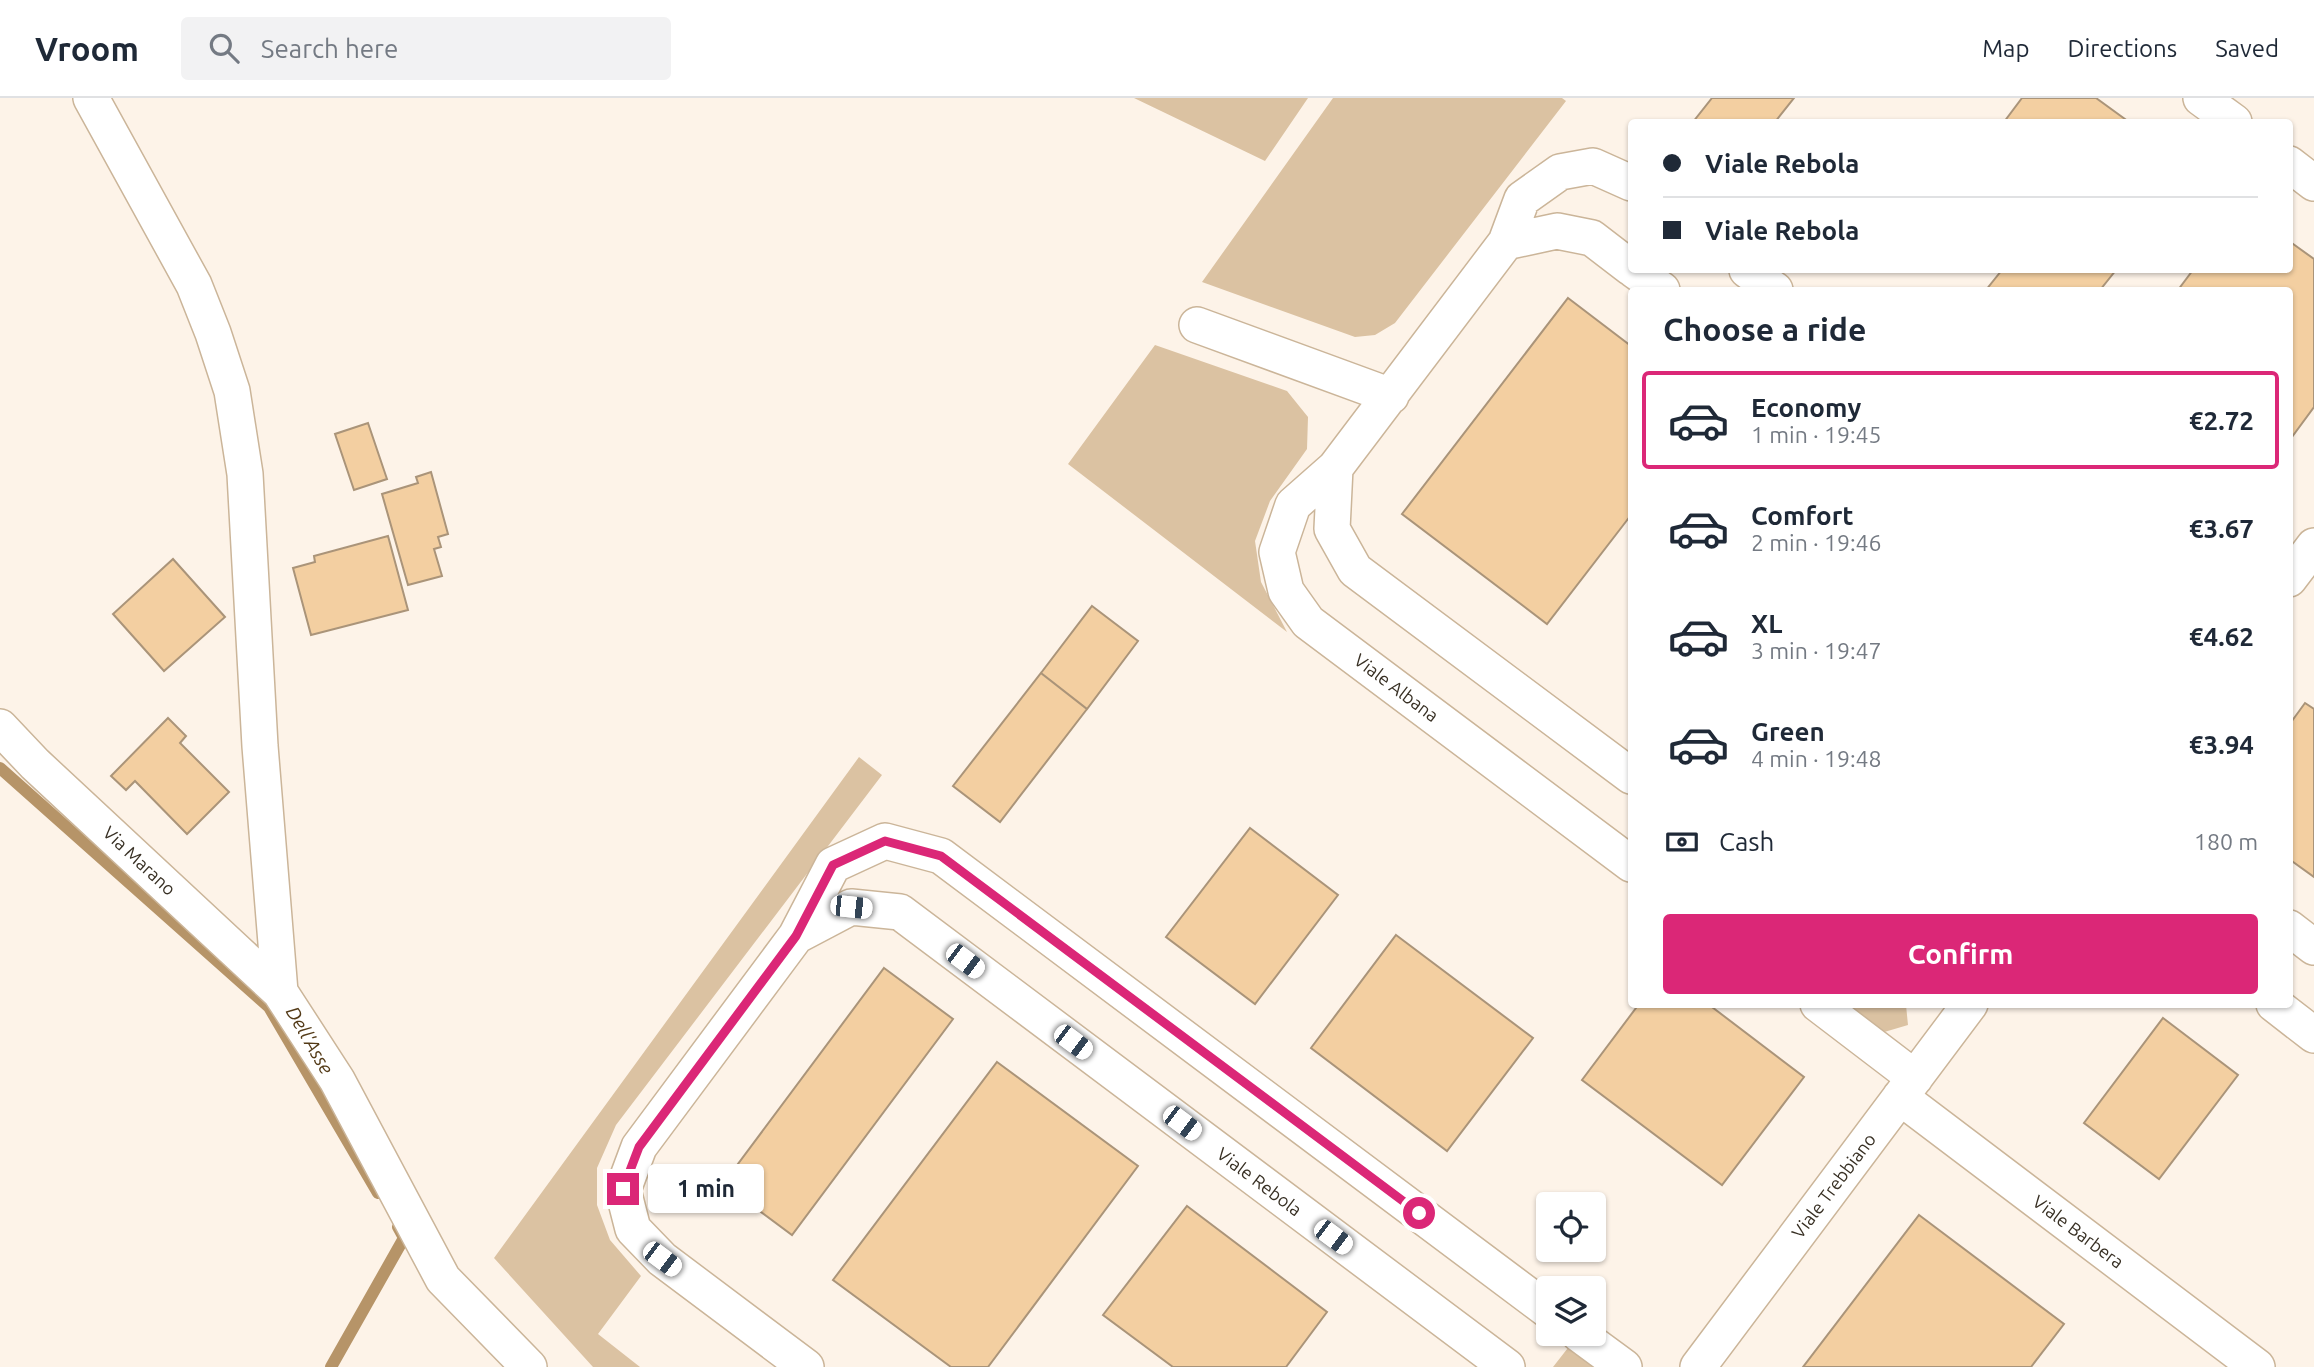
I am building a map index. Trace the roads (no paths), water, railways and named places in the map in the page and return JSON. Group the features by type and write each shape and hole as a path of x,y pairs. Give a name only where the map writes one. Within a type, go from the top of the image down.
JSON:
{"street":[{"path":"91,98 194,285 232,391 245,474 260,746 280,992 337,1080 443,1279 529,1367"},
{"path":"2201,98 2230,119"},
{"name":"Viale Albana","path":"1628,182 1593,166 1560,172 1522,199 1506,243 1335,468 1293,505 1277,552 1286,591 1308,622 1628,862"},
{"path":"2293,167 2314,183"},
{"path":"1506,243 1557,231 1592,238 1628,266"},
{"path":"1638,273 1658,287"},
{"path":"1751,273 1771,287"},
{"path":"1197,325 1391,396"},
{"path":"1335,468 1332,529 1355,570 1628,774"},
{"path":"2293,574 2314,546"},
{"name":"Via Marano","path":"0,727 35,764 280,992"},
{"name":"Viale Rebola","path":"806,1367 662,1259 633,1228 623,1189 639,1147 796,936 833,865 885,841 941,856 1536,1301"},
{"name":"Viale Rebola","path":"796,936 851,907 900,912 1507,1367"},
{"path":"2293,931 2314,947"},
{"path":"1822,1008 1908,1087"},
{"path":"2279,1008 2314,1035"},
{"name":"Viale Trebbiano","path":"1698,1367 1908,1087 1954,1010"},
{"name":"Viale Barbera","path":"1908,1087 2257,1367"},
{"path":"1595,1346 1624,1367"}],"waterway":[{"name":"Dell'Asse","path":"0,768 269,1007 378,1193"},
{"name":"Dell'Asse","path":"331,1367 404,1238 398,1227"}]}
